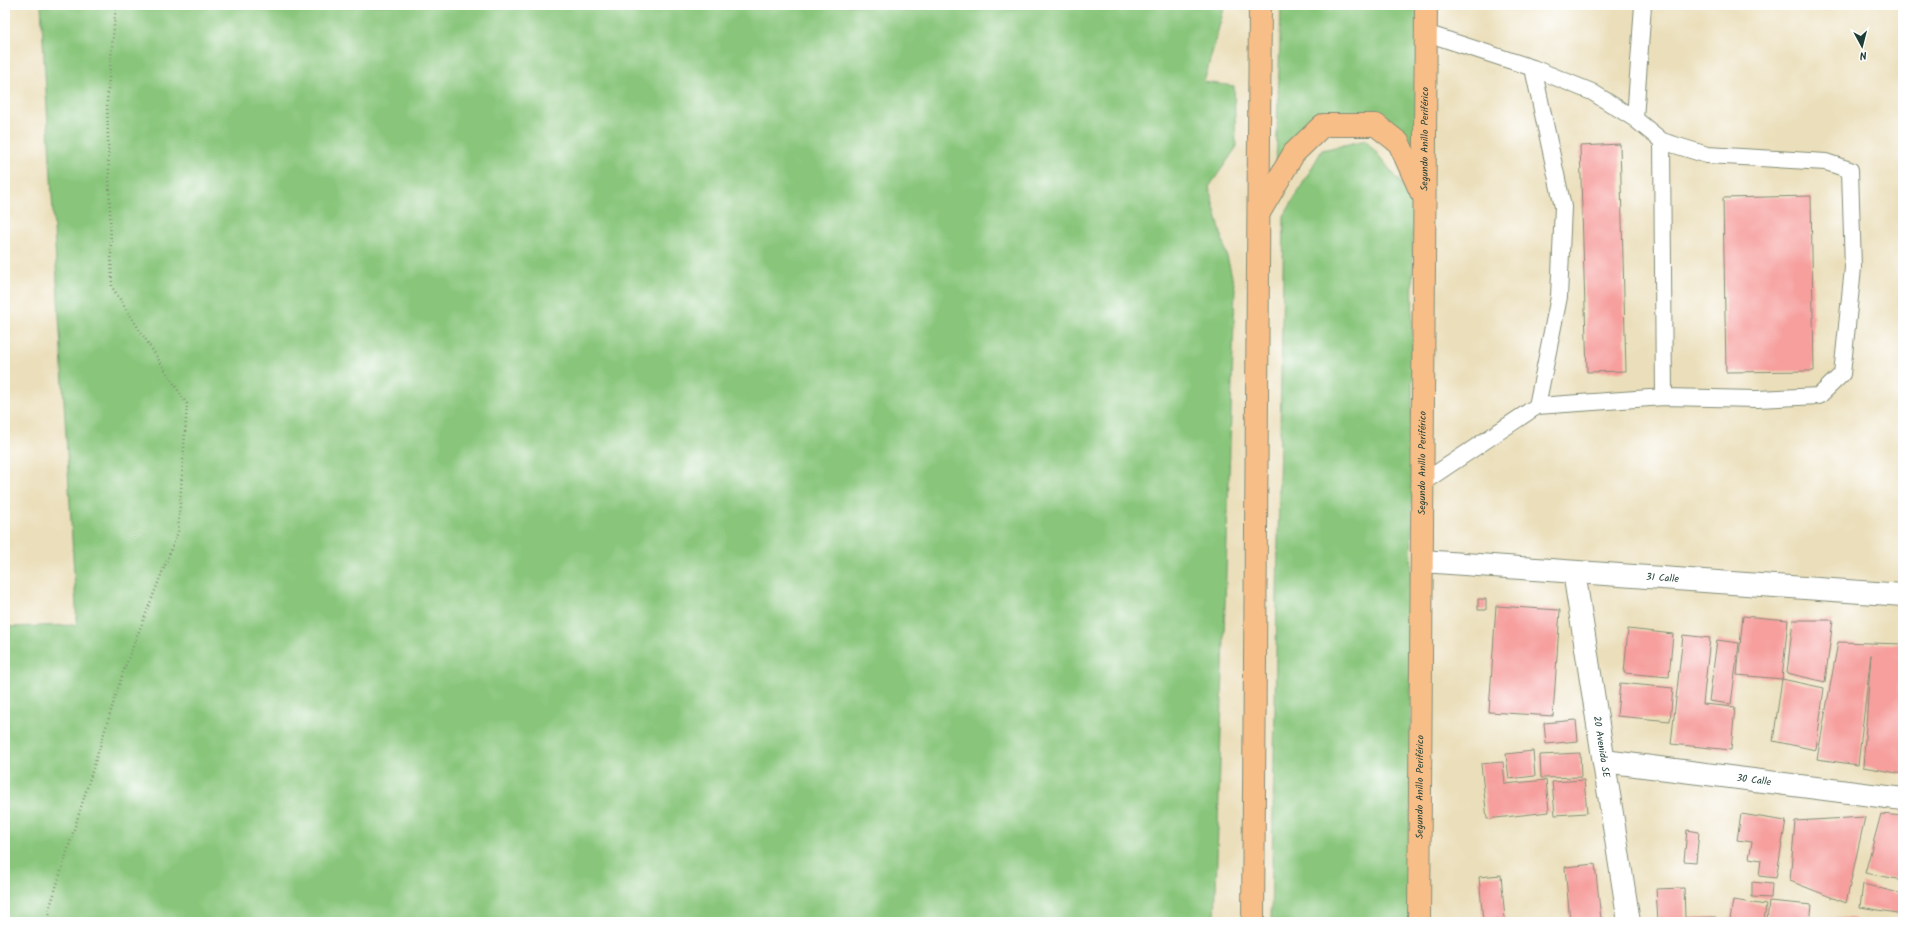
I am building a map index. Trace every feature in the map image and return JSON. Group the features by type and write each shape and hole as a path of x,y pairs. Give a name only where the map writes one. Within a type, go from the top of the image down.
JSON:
{"main road":[{"path":"1253,922 1260,5"},
{"name":"Segundo Anillo Periférico","path":"1418,922 1426,5"},
{"path":"1258,214 1294,153 1323,125 1376,125 1399,143 1424,199"}],"street":[{"name":"31 Calle","path":"1422,561 1903,595"},
{"name":"20 Avenida SE","path":"1574,572 1629,922"},
{"name":"30 Calle","path":"1604,761 1903,799"}],"lane":[{"path":"1635,120 1643,5"},
{"path":"1422,483 1537,406 1664,398 1757,399 1819,396 1842,374 1853,268 1850,170 1826,162 1707,155 1662,141 1635,120 1592,92 1534,68 1426,33"},
{"path":"1534,68 1563,207 1559,297 1537,406"},
{"path":"1662,141 1664,398"}],"path":[{"path":"50,922 49,910 123,672 178,532 179,524 187,404 112,287 107,100 116,5"}],"green space":[{"path":"41,5 1225,5 1204,82 1234,86 1236,148 1209,187 1235,288 1215,922 5,922 5,627 77,625"},
{"path":"1281,5 1425,5 1423,155 1376,120 1321,121 1276,163"},
{"path":"1366,140 1413,198 1410,922 1271,922 1284,216 1322,150"}],"building":[{"path":"1620,144 1626,371 1587,372 1580,146"},
{"path":"1811,196 1814,371 1726,372 1723,198"},
{"path":"1478,599 1486,599 1486,610 1478,610"},
{"path":"1496,606 1560,610 1553,716 1489,712"},
{"path":"1743,616 1788,620 1782,679 1737,675"},
{"path":"1793,620 1833,620 1825,682 1787,673"},
{"path":"1628,629 1673,634 1669,677 1624,673"},
{"path":"1683,635 1710,638 1703,704 1735,707 1731,750 1671,744"},
{"path":"1717,640 1739,643 1731,704 1709,701"},
{"path":"1838,642 1903,644 1903,774 1863,767 1871,654 1858,765 1817,759"},
{"path":"1782,679 1824,688 1816,750 1773,741"},
{"path":"1620,683 1673,688 1670,721 1617,716"},
{"path":"1576,720 1578,741 1546,744 1544,723"},
{"path":"1533,751 1535,776 1509,779 1506,754"},
{"path":"1580,753 1581,777 1541,778 1540,755"},
{"path":"1503,762 1505,784 1546,780 1549,812 1487,819 1481,764"},
{"path":"1584,780 1587,813 1555,815 1552,782"},
{"path":"1741,814 1786,821 1776,878 1759,876 1761,860 1749,858 1752,842 1737,840"},
{"path":"1881,814 1903,816 1903,880 1865,873"},
{"path":"1865,817 1846,903 1790,881 1795,821"},
{"path":"1687,830 1699,832 1696,862 1684,861"},
{"path":"1595,864 1601,919 1570,922 1565,867"},
{"path":"1501,875 1505,919 1483,921 1479,877"},
{"path":"1752,882 1772,884 1771,898 1752,897"},
{"path":"1863,884 1903,894 1903,914 1860,907"},
{"path":"1684,888 1685,918 1716,917 1716,922 1658,922 1656,889"},
{"path":"1733,900 1766,905 1764,922 1724,922 1725,919 1730,920"},
{"path":"1769,901 1812,905 1810,922 1767,922"},
{"path":"1855,918 1854,922 1822,922 1822,919"}]}
